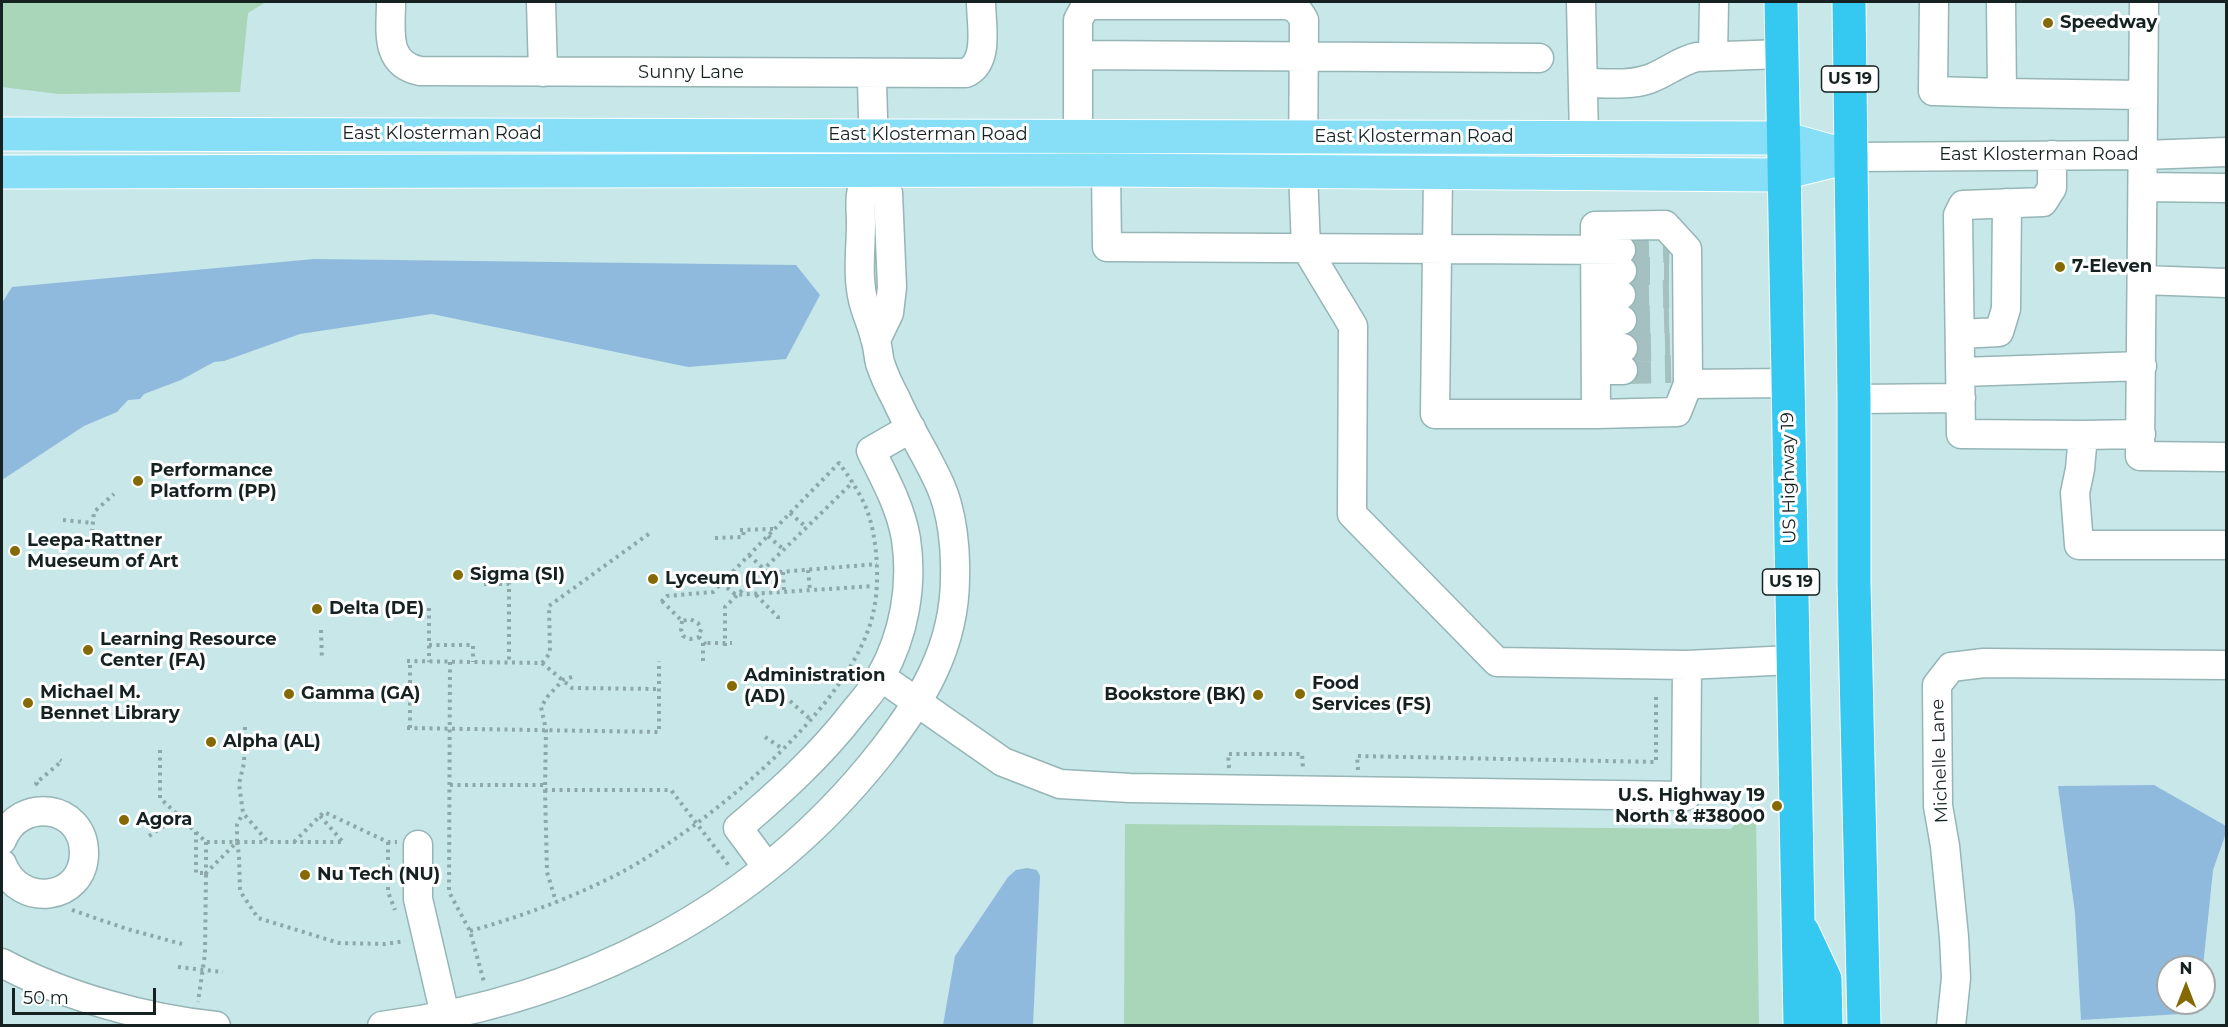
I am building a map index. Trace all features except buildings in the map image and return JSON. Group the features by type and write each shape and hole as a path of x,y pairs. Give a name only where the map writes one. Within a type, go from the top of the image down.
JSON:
{"highway":[{"name":"US Highway 19","path":"1781,2 1800,1026"},
{"name":"US 19","path":"1850,2 1854,595 1864,1026"},
{"path":"1799,922 1825,979 1826,1026"}],"main road":[{"name":"East Klosterman Road","path":"2,134 872,134 1783,138 1851,157"},
{"name":"East Klosterman Road","path":"2,172 1106,170 1784,175 1851,157"}],"street":[{"name":"Sunny Lane","path":"391,2 391,43 395,55 412,70 872,74 966,73 977,66 981,53 981,2"},
{"path":"541,2 543,72"},
{"path":"1581,2 1584,138"},
{"path":"1713,56 1714,2"},
{"path":"1934,2 1933,91 2143,95"},
{"path":"2001,2 2002,93"},
{"path":"2144,2 2140,456 2226,457"},
{"path":"1078,135 1080,14 1090,5 1286,5 1299,11 1304,20 1303,172 1306,248 1353,326 1352,514 1497,662 1687,665 1792,660"},
{"path":"1583,83 1635,83 1651,79 1689,58 1782,54"},
{"path":"1078,55 1539,58"},
{"path":"382,1026 484,1007 521,997 570,980 633,953 685,924 767,867 811,829 868,769 918,703 930,681 947,634 953,609 956,578 954,546 942,490 880,364 876,340 866,314 860,287 861,191 872,170 872,74"},
{"name":"East Klosterman Road","path":"1851,157 2144,155 2226,152"},
{"path":"2052,155 2052,188 2043,202 1963,205 1958,215 1961,434 2141,434"},
{"path":"1106,170 1107,247 1436,248 1609,309"},
{"path":"1438,173 1435,414 1596,414 1677,412 1679,314 1665,225 1595,226 1609,309 1596,414"},
{"path":"2144,187 2226,188"},
{"path":"1960,334 1998,332 2006,309 2007,203"},
{"path":"2142,280 2226,283"},
{"path":"1679,314 1788,383"},
{"path":"1854,399 2142,366"},
{"path":"767,867 738,828 810,764 843,726 884,671 896,645 908,590 909,566 906,538 891,490 871,451 911,428"},
{"path":"2083,435 2075,493 2079,545 2226,545"},
{"name":"Michelle Lane","path":"1951,1026 1956,968 1946,846 1938,806 1937,685 1951,667 1984,663 2226,665"},
{"path":"884,671 918,703 1003,762 1060,784 1130,788 1686,796 1687,665"},
{"path":"2,903 18,897 54,893 62,889 75,879 83,864 84,855 82,839 74,825 53,812 37,810 6,830"},
{"path":"418,843 418,899 445,1015"},
{"path":"2,864 15,885 30,893 38,894"},
{"path":"2,963 53,986 125,1010 160,1018 206,1020"}],"path":[{"path":"470,931 517,918 556,902 623,871 667,845 742,789 783,749 831,695 861,648 874,609 877,564 867,511 853,482 839,463 713,592 667,596 660,603 682,621"},
{"path":"725,644 725,607 853,482"},
{"path":"92,532 94,512 114,494"},
{"path":"790,513 806,527"},
{"path":"63,520 93,523"},
{"path":"715,538 743,537 742,530 774,529"},
{"path":"542,663 550,653 549,606 650,533"},
{"path":"768,536 783,549"},
{"path":"749,555 768,573 877,564"},
{"path":"808,570 810,590"},
{"path":"783,572 784,592"},
{"path":"721,583 736,596 873,586"},
{"path":"484,584 509,584 509,662"},
{"path":"756,594 778,617 777,622"},
{"path":"429,609 429,662"},
{"path":"682,621 690,619 698,623 701,629 699,637 704,644 703,661"},
{"path":"682,621 683,636 690,639 699,637"},
{"path":"321,630 322,660"},
{"path":"704,644 732,643"},
{"path":"429,645 473,645 473,662"},
{"path":"861,648 884,671"},
{"path":"658,689 572,688 542,663 408,661 408,728 659,732 659,661"},
{"path":"450,662 450,892 470,931 487,995 484,1007"},
{"path":"556,902 547,872 546,730 542,707 548,696 563,680 572,677"},
{"path":"1358,772 1357,756 1656,762 1656,696"},
{"path":"790,701 810,718"},
{"path":"245,726 244,764 239,784 243,813 268,842"},
{"path":"765,737 783,749"},
{"path":"160,750 160,798 206,842 205,954 202,970 206,1020"},
{"path":"1229,771 1228,754 1302,754 1303,771 1314,771"},
{"path":"38,785 36,783 62,761 60,760"},
{"path":"450,785 671,790 743,885"},
{"path":"294,842 324,812 388,842 449,842"},
{"path":"243,813 237,825 240,891 258,918 339,943 385,944 407,940 403,931"},
{"path":"149,836 179,816"},
{"path":"206,842 344,842 320,816"},
{"path":"196,832 196,873 206,873 237,842"},
{"path":"388,842 388,892 395,912"},
{"path":"68,909 127,930 182,944"},
{"path":"178,967 223,972"}],"green space":[{"path":"2,2 266,2 248,13 240,92 59,94 2,87"},
{"path":"1740,813 1756,813 1759,1025 1124,1025 1125,824 1731,829 1740,819"}],"water":[{"path":"314,259 796,265 820,295 786,359 688,367 432,314 300,334 224,361 214,362 181,380 144,394 140,399 128,400 117,412 84,426 2,480 2,303 12,287"},
{"path":"2154,785 2226,826 2226,833 2213,870 2204,955 2156,955 2156,1015 2165,1015 2081,1020 2075,913 2058,786"},
{"path":"1027,868 1037,870 1040,876 1033,1025 943,1025 955,956 1008,877 1016,870"}],"tunnel":[{"path":"1621,250 1669,249"},
{"path":"1622,271 1669,271"},
{"path":"1621,295 1669,294"},
{"path":"1622,320 1669,319"},
{"path":"1623,348 1670,347"},
{"path":"1623,370 1671,369"}],"place":[{"name":"Speedway","path":"2048,23"},
{"name":"7-Eleven","path":"2060,267"},
{"name":"Performance Platform (PP)","path":"138,481"},
{"name":"Leepa-Rattner Mueseum of Art","path":"15,551"},
{"name":"Sigma (SI)","path":"458,575"},
{"name":"Lyceum (LY)","path":"653,579"},
{"name":"Delta (DE)","path":"317,609"},
{"name":"Learning Resource Center (FA)","path":"88,650"},
{"name":"Administration (AD)","path":"732,686"},
{"name":"Gamma (GA)","path":"289,694"},
{"name":"Food Services (FS)","path":"1300,694"},
{"name":"Bookstore (BK)","path":"1258,695"},
{"name":"Michael M. Bennet Library","path":"28,703"},
{"name":"Alpha (AL)","path":"211,742"},
{"name":"U.S. Highway 19 North & #38000","path":"1777,806"},
{"name":"Agora","path":"124,820"},
{"name":"Nu Tech (NU)","path":"305,875"}]}
